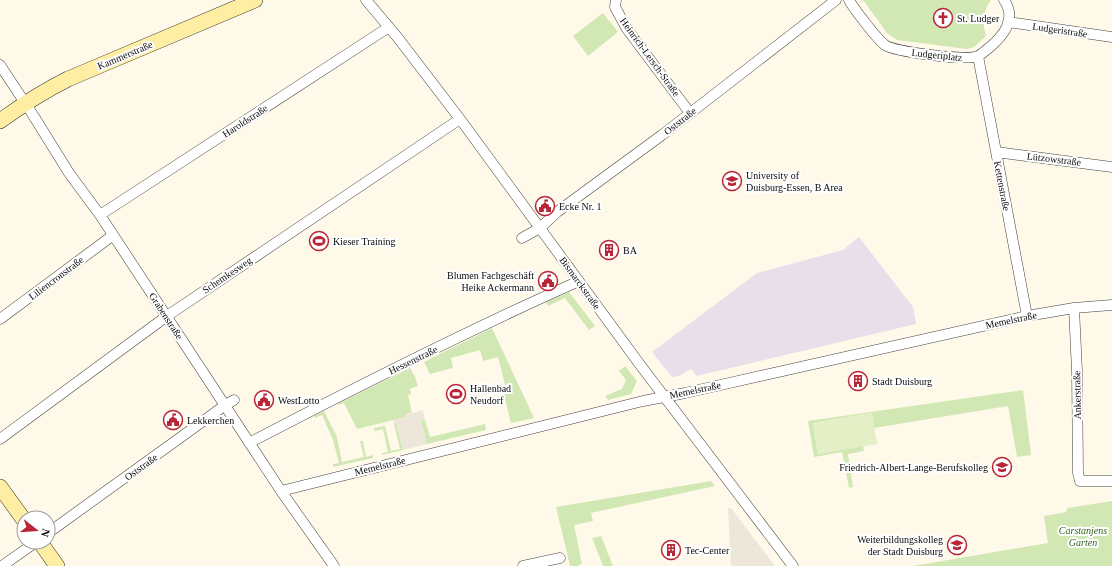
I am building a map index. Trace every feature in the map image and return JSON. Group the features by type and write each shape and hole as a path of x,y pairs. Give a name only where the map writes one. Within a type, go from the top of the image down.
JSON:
{"street":[{"name":"Kammerstraße","path":"0,121 43,92 68,79 255,0"},
{"name":"Bismarckstraße","path":"366,0 390,28 460,119 579,281 793,566"},
{"name":"Heinrich-Lersch-Straße","path":"616,0 615,7 627,29 690,113"},
{"name":"Oststraße","path":"522,238 540,228 557,212 690,113 836,0"},
{"name":"Ludgeriplatz","path":"849,0 886,46 898,50 965,58 978,56"},
{"path":"978,56 998,40 1005,31 1009,12 1004,0"},
{"name":"Ludgeristraße","path":"1008,22 1112,37"},
{"name":"Haroldstraße","path":"100,215 390,28"},
{"name":"Kettenstraße","path":"978,56 1027,316"},
{"name":"Grabenstraße","path":"0,65 26,103 69,173 100,215 112,236 166,316 229,403 249,443 334,566"},
{"name":"Schemkesweg","path":"0,439 166,316 460,119"},
{"name":"Lützowstraße","path":"996,152 1112,167"},
{"name":"Liliencronstraße","path":"0,319 112,236"},
{"name":"Hessenstraße","path":"249,443 353,389 523,306 579,281"},
{"name":"Memelstraße","path":"281,491 665,396 1027,316 1074,308 1112,304"},
{"name":"Ankerstraße","path":"1074,308 1077,372 1078,473 1080,482 1112,481"},
{"name":"Oststraße","path":"56,527 229,403"},
{"path":"0,487 17,510"},
{"path":"2,566 25,550"},
{"path":"46,550 57,566"},
{"path":"523,566 560,558"}],"shaded area":[{"path":"859,237 913,307 916,324 697,376 691,369 679,376 672,377 652,352 757,273 843,250"},
{"path":"423,410 425,420 421,421 427,444 403,450 396,423 394,424 393,420 406,417 406,415"},
{"path":"728,508 731,508 775,566 731,566"}],"green space":[{"path":"863,0 991,0 984,13 986,36 974,47 967,49 897,40 887,33"},
{"path":"603,13 618,32 588,56 573,36"},
{"path":"569,292 595,326 589,330 565,298 548,306 546,302"},
{"path":"492,328 534,418 511,423 503,390 506,389 498,357 483,361 480,350 451,358 453,368 430,374 424,362"},
{"path":"625,366 637,381 631,394 608,400 605,396 622,389 626,380 619,371"},
{"path":"410,368 418,386 410,389 411,394 408,395 412,413 406,414 406,417 357,429 344,403 337,404"},
{"path":"1023,390 1031,455 1017,457 1008,406 874,428 872,413 813,423 818,454 863,446 864,451 848,454 853,487 849,488 842,452 814,457 808,421"},
{"path":"324,411 337,437 342,462 364,457 360,441 363,441 366,457 373,455 373,458 333,467 333,464 339,463 333,440 322,415 315,418 314,416"},
{"path":"872,413 877,444 818,454 813,423"},
{"path":"425,420 430,437 485,424 486,430 427,444 421,421"},
{"path":"396,423 403,450 382,455 382,453 388,452 383,429 374,431 374,428 385,426 391,451 400,449 394,424"},
{"path":"711,481 715,486 591,513 593,521 574,525 582,564 579,566 570,566 556,507"},
{"name":"Carstanjens Garten","path":"1112,501 1112,566 913,566 1048,543 1044,516 1066,512 1067,508"},
{"path":"601,536 613,566 603,566 592,538"}],"place":[{"name":"St. Ludger","path":"943,18"},
{"name":"University of Duisburg-Essen, B Area","path":"732,181"},
{"name":"Ecke Nr. 1","path":"545,206"},
{"name":"Kieser Training","path":"319,241"},
{"name":"BA","path":"609,250"},
{"name":"Blumen Fachgeschäft Heike Ackermann","path":"548,281"},
{"name":"Stadt Duisburg","path":"858,381"},
{"name":"Hallenbad Neudorf","path":"456,394"},
{"name":"WestLotto","path":"264,400"},
{"name":"Lekkerchen","path":"173,420"},
{"name":"Friedrich-Albert-Lange-Berufskolleg","path":"1002,467"},
{"name":"Weiterbildungskolleg der Stadt Duisburg","path":"957,545"},
{"name":"Tec-Center","path":"671,550"}]}
